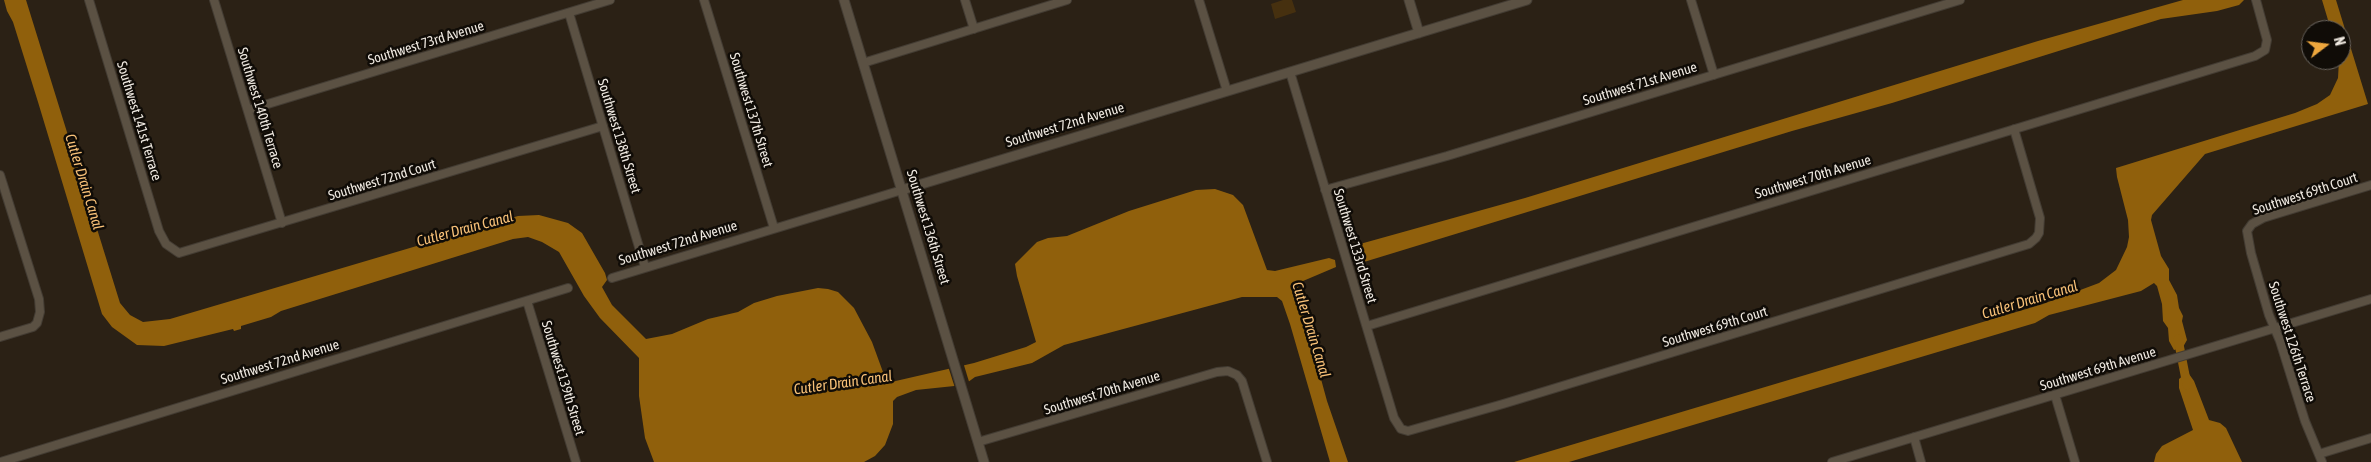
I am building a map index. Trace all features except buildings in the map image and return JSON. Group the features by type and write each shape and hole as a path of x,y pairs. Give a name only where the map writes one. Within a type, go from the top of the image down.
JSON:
{"street":[{"name":"Southwest 141st Terrace","path":"90,0 159,231 169,248"},
{"name":"Southwest 140th Terrace","path":"214,0 282,223"},
{"name":"Southwest 73rd Avenue","path":"248,110 610,0"},
{"name":"Southwest 137th Street","path":"704,0 774,228"},
{"name":"Southwest 136th Street","path":"844,0 984,462"},
{"path":"965,0 974,29"},
{"path":"863,63 1067,0"},
{"path":"1199,0 1227,91"},
{"path":"1409,0 1419,33"},
{"name":"Southwest 72nd Avenue","path":"612,278 1527,0"},
{"path":"1692,0 1714,75"},
{"name":"Southwest 71st Avenue","path":"1325,190 1447,156 1960,0"},
{"name":"Southwest 70th Avenue","path":"1367,326 2255,56 2265,50 2266,36 2256,0"},
{"name":"Southwest 138th Street","path":"569,12 645,267"},
{"name":"Southwest 133rd Street","path":"1290,72 1393,415 1399,427"},
{"name":"Southwest 72nd Court","path":"169,248 183,253 603,126"},
{"name":"Southwest 69th Court","path":"1399,427 1408,431 1418,430 2024,246 2036,238 2040,225 2038,210 2014,130"},
{"path":"0,175 2,187 39,299 37,323 30,328 0,337"},
{"name":"Southwest 69th Court","path":"2249,228 2263,218 2371,185"},
{"name":"Southwest 126th Terrace","path":"2249,228 2248,243 2274,329 2299,403 2321,458"},
{"name":"Southwest 72nd Avenue","path":"1,462 568,288"},
{"name":"Southwest 69th Avenue","path":"1832,462 2371,299"},
{"name":"Southwest 139th Street","path":"527,301 576,462"},
{"name":"Southwest 70th Avenue","path":"978,442 1217,372 1232,372 1240,378 1244,387 1267,462"},
{"path":"2055,395 2075,462"},
{"path":"1914,437 1921,462"},
{"path":"2321,458 2371,438"}],"shaded area":[{"path":"1283,0 1292,0 1296,12 1275,19 1271,4"}],"water":[{"name":"Cutler Drain Canal","path":"4,0 26,0 120,303 130,315 143,322 170,319 518,216 539,215 568,223 582,233 605,273 607,280 602,287 612,305 646,339 672,334 708,319 738,312 754,303 777,296 818,288 828,289 838,292 854,308 872,342 887,383 974,363 1026,347 1036,342 1015,264 1037,242 1048,238 1067,236 1129,211 1196,190 1215,189 1233,195 1243,205 1267,270 1275,271 1329,258 1335,260 1336,267 1303,281 1297,291 1327,401 1348,462 1330,462 1290,324 1282,301 1277,297 1242,297 1064,345 1032,363 975,377 964,385 916,390 897,397 893,401 893,424 885,445 875,456 864,462 654,462 645,438 639,396 639,358 600,318 584,296 559,252 542,242 528,237 513,239 281,311 271,317 241,326 241,329 234,331 233,329 164,346 137,345 112,327 102,314 38,102 13,22"},
{"path":"2183,0 2244,0 2239,5 2217,11 2161,19 1892,103 1792,131 1364,262 1358,262 1356,259 1354,252 1360,244 1525,198 2038,41"},
{"path":"2322,0 2336,0 2342,20 2328,20"},
{"path":"2351,49 2368,104 2205,154 2152,215 2151,220 2161,256 2169,269 2169,280 2177,295 2179,308 2183,316 2182,321 2187,340 2183,347 2174,350 2169,341 2168,328 2163,321 2162,304 2157,286 2154,283 2141,291 2049,315 2035,323 1569,462 1514,462 2043,304 2099,283 2116,270 2127,247 2129,237 2128,220 2116,168 2295,113 2317,104 2330,95 2338,78 2338,70 2351,70"},
{"path":"2186,373 2194,381 2209,420 2220,423 2226,428 2242,462 2154,462 2156,454 2162,446 2193,430 2179,388 2179,379"}],"pier":[{"path":"963,362 970,385 955,388 948,366"}],"waterway":[{"path":"2178,339 2187,385"}]}
